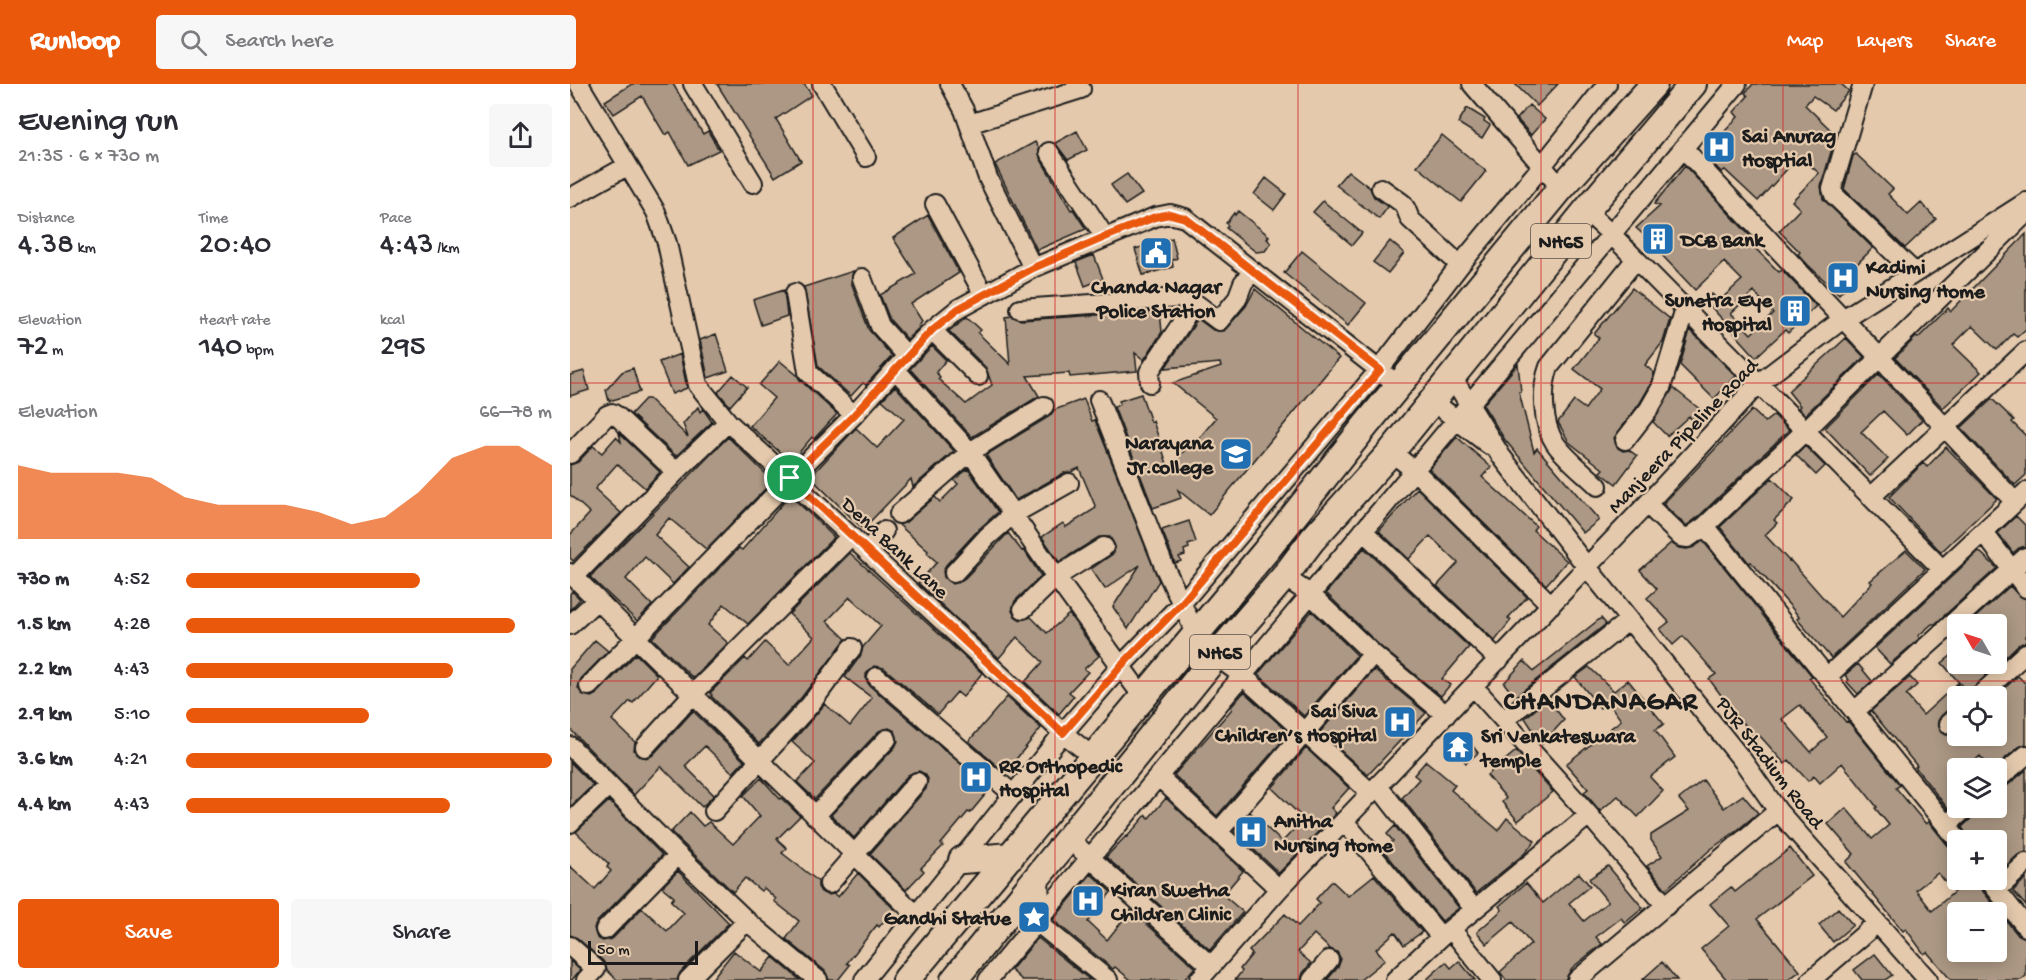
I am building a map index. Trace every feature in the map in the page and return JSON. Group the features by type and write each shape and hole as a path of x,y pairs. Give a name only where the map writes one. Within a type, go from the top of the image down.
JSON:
{"highway":[{"name":"NH65","path":"906,980 1291,520 1561,188 1654,84"},
{"name":"NH65","path":"954,980 1216,656 1284,577 1312,540 1390,452 1690,85"},
{"path":"1291,520 1312,540"},
{"path":"962,861 1011,856"},
{"path":"1035,881 1037,922"}],"street":[{"name":"Dena Bank Lane","path":"579,84 656,212 667,243 698,385 729,422 1063,733 1093,757"},
{"path":"693,84 753,183"},
{"path":"822,84 866,157"},
{"path":"950,84 964,110 988,178 1033,268"},
{"path":"1472,84 1561,188"},
{"path":"864,980 1063,733 1120,667 1182,603 1380,370 1460,265 1607,84"},
{"path":"988,980 1737,84"},
{"path":"1863,84 1832,189 1834,195 1914,272"},
{"path":"969,124 1081,89"},
{"path":"1683,148 1945,427 2021,497 1828,676"},
{"path":"1049,152 1105,237"},
{"path":"570,198 627,166"},
{"path":"1381,188 1401,202 1407,209 1410,219 1460,265"},
{"name":"Manjeera Pipeline Road","path":"1205,973 1279,889 1647,504 1759,383 1843,319 2026,202"},
{"path":"935,204 984,295"},
{"path":"1586,212 1636,259 1942,570"},
{"path":"1647,504 1681,537 1688,538 1705,526 2026,213"},
{"path":"589,686 854,415 932,330 958,309 1033,268 1155,217 1170,214 1180,216 1248,277 1380,370 1398,387"},
{"path":"1599,486 1556,444 1550,434 1542,395 1544,380 1549,367 1636,259"},
{"path":"1020,309 1179,297 1195,303 1219,321 1237,299 1248,277"},
{"path":"862,278 880,326 901,363 970,452 1056,577 1143,697"},
{"path":"795,293 808,372 854,415"},
{"path":"1150,382 1149,372 1195,303"},
{"path":"1625,440 1649,409 1661,388 1685,309"},
{"path":"932,330 978,376"},
{"path":"1871,497 2026,351"},
{"path":"1451,375 1501,456"},
{"path":"1431,399 1501,456"},
{"path":"1099,400 1164,566 1196,634"},
{"path":"899,513 970,452 1044,406"},
{"path":"570,454 607,415 612,414 617,416 676,472"},
{"path":"729,422 572,575 917,916"},
{"path":"1390,452 1414,470 1551,605"},
{"name":"PJR Stadium Road","path":"1501,456 1743,761 1778,811 1928,980"},
{"path":"954,573 1012,514 1069,483"},
{"path":"1705,526 1828,676 1949,830"},
{"path":"867,551 884,531"},
{"path":"1363,531 1499,660"},
{"path":"1983,532 2026,588"},
{"path":"645,747 693,694 851,536"},
{"path":"1023,609 1056,577 1104,547"},
{"path":"1855,711 2026,557"},
{"path":"1284,577 1310,594 1373,654 1446,715"},
{"path":"570,625 597,600"},
{"path":"1504,720 1629,620"},
{"path":"714,811 810,705 852,648"},
{"path":"1990,686 2026,653"},
{"path":"1218,832 1373,654"},
{"path":"1216,656 1242,675 1374,790 1474,909"},
{"path":"877,678 1014,795"},
{"path":"1473,686 1589,815 1666,906"},
{"path":"815,816 887,739"},
{"path":"570,746 747,921 818,980"},
{"path":"2007,771 2026,755"},
{"path":"1158,776 1279,889"},
{"path":"829,884 917,782"},
{"path":"570,823 609,785"},
{"path":"1577,980 1778,811"},
{"path":"1395,980 1474,909 1589,815"},
{"path":"1946,826 1955,818"},
{"path":"1344,821 1492,980"},
{"path":"1069,839 1090,857 1205,973"},
{"path":"605,930 678,855"},
{"path":"2007,876 2026,863"},
{"path":"1997,890 2026,927"},
{"path":"688,980 747,921"},
{"path":"1037,922 1108,980"},
{"path":"1811,980 1876,924"},
{"path":"570,946 596,969 586,980"},
{"path":"1312,980 1329,960"}],"building":[{"path":"632,84 673,84 703,134 708,131 719,150 688,165 670,132 665,135 642,96 614,114 605,101"},
{"path":"717,84 804,84 812,95 776,119 801,161 775,177"},
{"path":"1515,84 1558,84 1537,106"},
{"path":"1753,84 1841,84 1849,91 1833,110 1813,96 1805,105 1836,135 1821,186 1823,199 1873,248 1850,271 1856,277 1839,294 1808,265 1798,254 1800,252 1779,231 1800,209 1792,201 1819,173 1799,156 1758,201 1725,170 1721,172 1704,154 1738,117 1734,112 1748,96 1745,93"},
{"path":"1529,105 1545,119 1531,135 1517,119"},
{"path":"1467,108 1485,119 1484,121 1490,125 1482,138 1458,123"},
{"path":"1077,131 1087,150 1068,160 1055,143"},
{"path":"1442,135 1486,171 1461,202 1417,166"},
{"path":"1035,142 1039,148 1040,158 1071,210 1073,209 1086,229 1037,250 995,164"},
{"path":"1856,154 1893,189 1888,194 1908,215 1921,203 1936,219 1905,248 1844,189 1853,156"},
{"path":"1685,166 1750,236 1746,239 1779,272 1782,270 1816,306 1788,333 1785,330 1756,357 1705,300 1712,294 1719,301 1742,280 1724,262 1695,290 1659,252 1661,250 1636,228 1660,206 1654,204","holes":["1754,292 1773,313 1751,334 1731,313"]},
{"path":"1348,171 1370,188 1374,197 1388,207 1379,219 1336,185"},
{"path":"1127,174 1142,194 1125,205 1111,185"},
{"path":"1266,178 1286,194 1274,210 1254,194"},
{"path":"1323,201 1362,233 1352,245 1313,212"},
{"path":"1238,211 1269,236 1267,239 1271,243 1265,251 1256,252 1226,228 1228,226 1226,223"},
{"path":"928,215 959,273 911,304 922,321 918,326 920,327 907,339 890,320 880,295 916,274 893,238"},
{"path":"2026,234 2026,329 2017,337 2013,334 1997,350 1972,326 1953,345 1981,372 1943,408 1895,358 1948,308 1951,311"},
{"name":"Chanda Nagar Police Station","path":"1172,238 1177,258 1172,260 1173,267 1143,275 1135,249"},
{"path":"1390,241 1404,253 1388,273 1373,262"},
{"path":"1302,251 1366,303 1348,325 1284,273"},
{"path":"1094,255 1103,279 1085,286 1076,262"},
{"path":"853,271 851,282 869,330 892,356 866,385 863,383 851,396 818,366 804,287"},
{"path":"1632,288 1670,319 1663,342 1645,365 1654,373 1651,384 1614,438 1618,448 1623,451 1629,450 1637,456 1616,484 1600,472 1603,469 1569,442 1558,422 1574,401 1585,409 1600,389 1574,369 1599,338 1594,334"},
{"path":"1255,289 1339,358 1209,515 1178,490 1181,498 1153,508 1114,407 1120,404 1119,401 1141,394 1151,422 1153,421 1169,470 1187,447 1190,449 1216,418 1173,383 1221,367 1220,363 1165,368 1198,319 1213,330 1224,331 1246,306"},
{"path":"784,290 787,316 761,325 753,300"},
{"path":"1160,311 1162,332 1144,360 1135,353 1137,371 1070,377 1069,373 1027,376 1039,396 972,437 910,369 932,346 946,360 936,372 940,377 938,379 966,404 992,385 986,368 949,331 967,317 981,330 978,333 1010,364 1006,317 1012,316 1021,320"},
{"path":"1690,330 1736,376 1714,399 1680,365"},
{"path":"716,334 728,371 708,378 700,340"},
{"path":"1846,338 1864,357 1805,415 1788,391"},
{"path":"680,354 687,388 672,394 659,362"},
{"path":"780,361 837,414 814,439 812,437 791,462 750,426 774,398 759,385"},
{"path":"1518,364 1521,392 1519,392 1534,452 1537,448 1599,520 1583,533 1505,440 1483,405"},
{"path":"633,368 640,392 609,401 606,390 622,372"},
{"path":"584,371 589,390 570,396 570,375"},
{"path":"1879,374 1922,420 1907,435 1883,411 1861,432 1888,459 1870,476 1825,428"},
{"path":"733,375 747,387 730,406 718,392"},
{"path":"895,386 954,451 913,487 911,479 863,529 810,477 856,428 877,448 904,419 882,400"},
{"path":"1673,388 1701,410 1692,420 1689,416 1667,436 1653,422"},
{"path":"645,399 649,399 688,437 683,424 698,407 700,412 703,409 712,422 676,456 631,414"},
{"path":"1084,399 1092,421 1095,420 1159,581 1128,629 1113,607 1140,565 1105,589 1091,569 1114,553 1115,546 1110,537 1099,537 1059,562 1042,537 1063,523 1066,527 1096,508 1079,468 1064,473 1016,500 986,455 1050,416 1054,410"},
{"path":"1992,399 2014,420 2012,422 2026,436 2026,475 2015,485 1961,428"},
{"path":"1752,410 1765,422 1774,415 1789,430 1686,526 1663,504"},
{"path":"619,433 660,472 645,488 617,464 595,489 621,513 573,561 570,558 570,535 590,513 570,495 570,465 578,462 593,446 602,453 616,437 621,442"},
{"path":"728,437 773,481 706,549 669,518 655,535 689,567 673,584 645,557 626,579 652,605 637,621 590,577"},
{"path":"1457,437 1491,467 1482,477 1536,526 1533,530 1567,561 1546,585 1429,469"},
{"path":"1805,446 1825,466 1816,475 1796,455"},
{"path":"1946,447 1997,499 1941,552 1889,497 1923,463 1927,467"},
{"path":"968,469 998,512 946,565 943,571 944,577 952,584 962,581 1008,533 1022,551 1024,550 1041,576 1015,601 1012,611 1015,616 1021,620 1031,617 1047,633 1069,614 1099,656 1084,669 1088,672 1069,692 1074,696 1059,714 1025,682 1043,662 1017,637 999,658 918,583 937,562 899,525 906,522 935,497 940,502 958,484 954,480"},
{"path":"1772,478 1794,500 1774,520 1777,523 1765,535 1840,617 1872,583 1870,581 1906,550 1925,569 1831,658 1797,619 1799,617 1791,607 1751,562 1749,563 1720,527"},
{"path":"1417,488 1527,597 1508,618 1511,620 1495,641 1437,586 1458,563 1430,536 1409,559 1379,531"},
{"path":"790,495 834,537 748,624 724,604 708,625 728,643 693,678 652,638 739,548 742,550"},
{"path":"2016,516 2026,526 2026,546 2013,553 1998,533"},
{"path":"1189,521 1196,542 1188,545 1189,548 1184,550 1185,555 1179,557 1181,561 1175,563 1162,530"},
{"path":"1703,541 1812,676 1809,678 1846,722 1848,721 1900,785 1896,788 1926,824 1929,822 1947,844 1947,884 1938,873 1916,890 1932,911 1954,892 1952,890 1982,890 1991,902 1947,902 1947,962 2007,962 2007,922 2017,934 2026,938 2026,976 2021,980 1951,980 1927,952 1924,954 1906,929 1903,931 1846,862 1854,854 1828,824 1846,808 1872,839 1889,825 1842,763 1820,783 1814,776 1808,781 1789,760 1785,764 1760,736 1756,739 1741,722 1709,679 1716,674 1683,636 1673,645 1660,629 1669,622 1647,598 1657,589 1640,570 1671,543 1679,548 1687,549","holes":["1800,705 1827,737 1811,752 1782,719"]},
{"path":"1364,548 1469,647 1442,679 1450,685 1441,696 1380,646 1326,593"},
{"path":"1979,551 1997,568 1935,624 1918,636 1920,638 1890,664 1875,648"},
{"path":"850,553 982,673 963,697 957,692 938,714 884,668 874,666 866,674 866,680 870,686 990,789 941,844 943,846 921,868 924,871 906,890 870,854 926,789 928,779 925,774 919,771 908,775 854,838 831,815 895,747 898,741 895,731 889,728 879,731 815,799 797,782 815,763 792,742 825,704 850,726 872,698 845,677 861,655 863,647 881,626 850,597 827,621 846,639 801,698 759,744 710,693 745,658 748,661 765,642 789,665 814,637 789,614"},
{"path":"2010,586 2018,595 2026,599 2026,642 2018,645 2007,656 2007,614 1979,614"},
{"path":"572,591 580,599 570,610 570,594"},
{"path":"1312,611 1357,655 1304,716 1258,674"},
{"path":"1601,618 1606,624 1515,697 1504,683 1524,661 1534,671"},
{"path":"595,640 608,651 581,679 578,688 582,694 591,697 597,694 636,654 657,675 633,703 630,701 612,720 635,742 634,750 638,756 648,758 653,755 693,711 744,761 733,773 705,746 685,766 714,795 702,807 661,766 634,795 570,729 570,669"},
{"path":"1947,659 1947,669 1942,663"},
{"path":"1858,664 1872,681 1858,694 1847,682 1849,680 1845,675"},
{"path":"1589,667 1614,691 1628,680 1664,724 1655,730 1675,757 1650,777 1663,791 1638,817 1618,796 1600,811 1584,792 1588,789 1566,764 1621,720 1608,702 1600,708 1575,677"},
{"path":"1374,670 1426,713 1368,775 1320,732"},
{"path":"1952,674 1988,674 1975,686 1962,686"},
{"path":"2018,676 2026,684 2026,744 2006,758 1982,758 1980,756 1978,758 1947,758 1947,808 1915,767 1917,766 1871,711 1910,677 1917,685 1906,695 1923,715 1947,693 1947,711 1938,721 1940,731 1947,735 1947,746 2007,746 2007,686"},
{"path":"1244,692 1289,733 1217,816 1174,775"},
{"path":"1007,697 1041,728 1005,773 969,741"},
{"path":"1548,699 1564,720 1542,744 1525,718"},
{"path":"1463,733 1478,753 1466,763 1450,743"},
{"path":"1306,748 1349,788 1331,808 1336,813 1279,873 1234,831 1250,812 1282,842 1304,819 1272,788"},
{"path":"1516,751 1553,792 1518,821 1502,802 1506,798 1487,775"},
{"path":"1426,761 1455,785 1451,790 1498,830 1507,818 1535,841 1524,854 1476,893 1402,798 1419,779 1414,775"},
{"path":"570,762 593,785 570,807"},
{"path":"2026,770 2026,852 2018,855 2007,865 2007,830 1964,830 1962,827 1972,818 2007,818 2007,786"},
{"path":"761,778 800,816 777,839 787,848 782,853 818,881 821,892 838,897 858,873 894,909 879,927 877,925 847,963 850,965 838,980 829,980 825,971 786,939 799,921 774,901 776,899 764,888 761,891 745,878 733,892 671,832 690,812 703,826 709,822 733,844 760,816 743,796"},
{"path":"1703,780 1724,808 1743,795 1758,813 1711,849 1666,889 1647,866 1662,856 1651,840 1651,835 1689,811 1679,799"},
{"path":"1166,798 1243,871 1223,895 1243,912 1210,950 1106,857 1146,815 1149,818"},
{"path":"609,801 662,855 597,922 594,928 597,938 603,941 613,938 642,908 667,931 684,913 671,901 674,897 662,887 678,871 729,923 686,966 677,980 617,980 607,970 603,961 577,938 570,935 570,866 595,889 611,871 607,867 609,864 576,832"},
{"path":"1395,826 1459,908 1442,921 1383,850 1393,841 1387,834"},
{"path":"1790,848 1812,876 1757,919 1800,971 1788,980 1727,980 1701,949 1729,926 1710,904 1731,887 1735,892"},
{"path":"1608,866 1643,908 1625,923 1621,918 1596,937 1602,944 1572,968 1565,980 1506,980 1500,972 1531,944 1513,922 1487,944 1477,932 1502,910 1499,906 1526,883 1543,903 1579,873 1590,886 1569,903 1584,921 1608,902 1589,879"},
{"path":"1091,874 1111,892 1088,922 1107,940 1131,910 1195,967 1184,980 1131,980 1115,967 1113,969 1053,920"},
{"path":"1374,875 1422,932 1404,945 1395,932 1376,949 1385,960 1360,980 1327,980 1338,967 1341,959 1337,952 1330,949 1314,934 1298,952 1311,963 1303,973 1301,980 1235,980 1242,971 1240,969 1252,954 1249,951 1285,914 1298,926 1320,903 1316,899 1332,881 1348,896"},
{"path":"2026,878 2026,906 2013,891"},
{"path":"1838,908 1853,925 1833,942 1819,925"},
{"path":"1038,938 1090,980 1022,980 1011,970"},
{"path":"734,951 761,972 773,957 800,980 711,980"},
{"path":"1875,954 1892,975 1885,980 1862,980 1854,970"},
{"path":"570,961 580,970 572,980 570,980"},
{"path":"1459,961 1475,980 1426,980 1446,962 1451,968"},
{"path":"1662,962 1677,980 1642,980"}],"place":[{"name":"Sai Anurag Hosptial","path":"1719,147"},
{"name":"DCB Bank","path":"1658,239"},
{"name":"Chanda Nagar Police Station","path":"1156,253"},
{"name":"Kadimi Nursing Home","path":"1843,278"},
{"name":"Sunetra Eye Hospital","path":"1795,311"},
{"name":"Narayana Jr.college","path":"1236,454"},
{"name":"Sai Siva Children’s Hospital","path":"1400,722"},
{"name":"Sri Venkateswara temple","path":"1458,747"},
{"name":"RR Orthopedic Hospital","path":"976,777"},
{"name":"Anitha Nursing Home","path":"1251,832"},
{"name":"Kiran Swetha Children Clinic","path":"1088,901"},
{"name":"Gandhi Statue","path":"1034,917"}],"district":[{"name":"CHANDANAGAR","path":"1601,700"}],"route":[{"path":"1170,214 1185,218 1380,370 1182,603 1120,667 1063,733 790,478 854,415 932,330 958,309 1033,268 1155,217 1170,214"}]}
